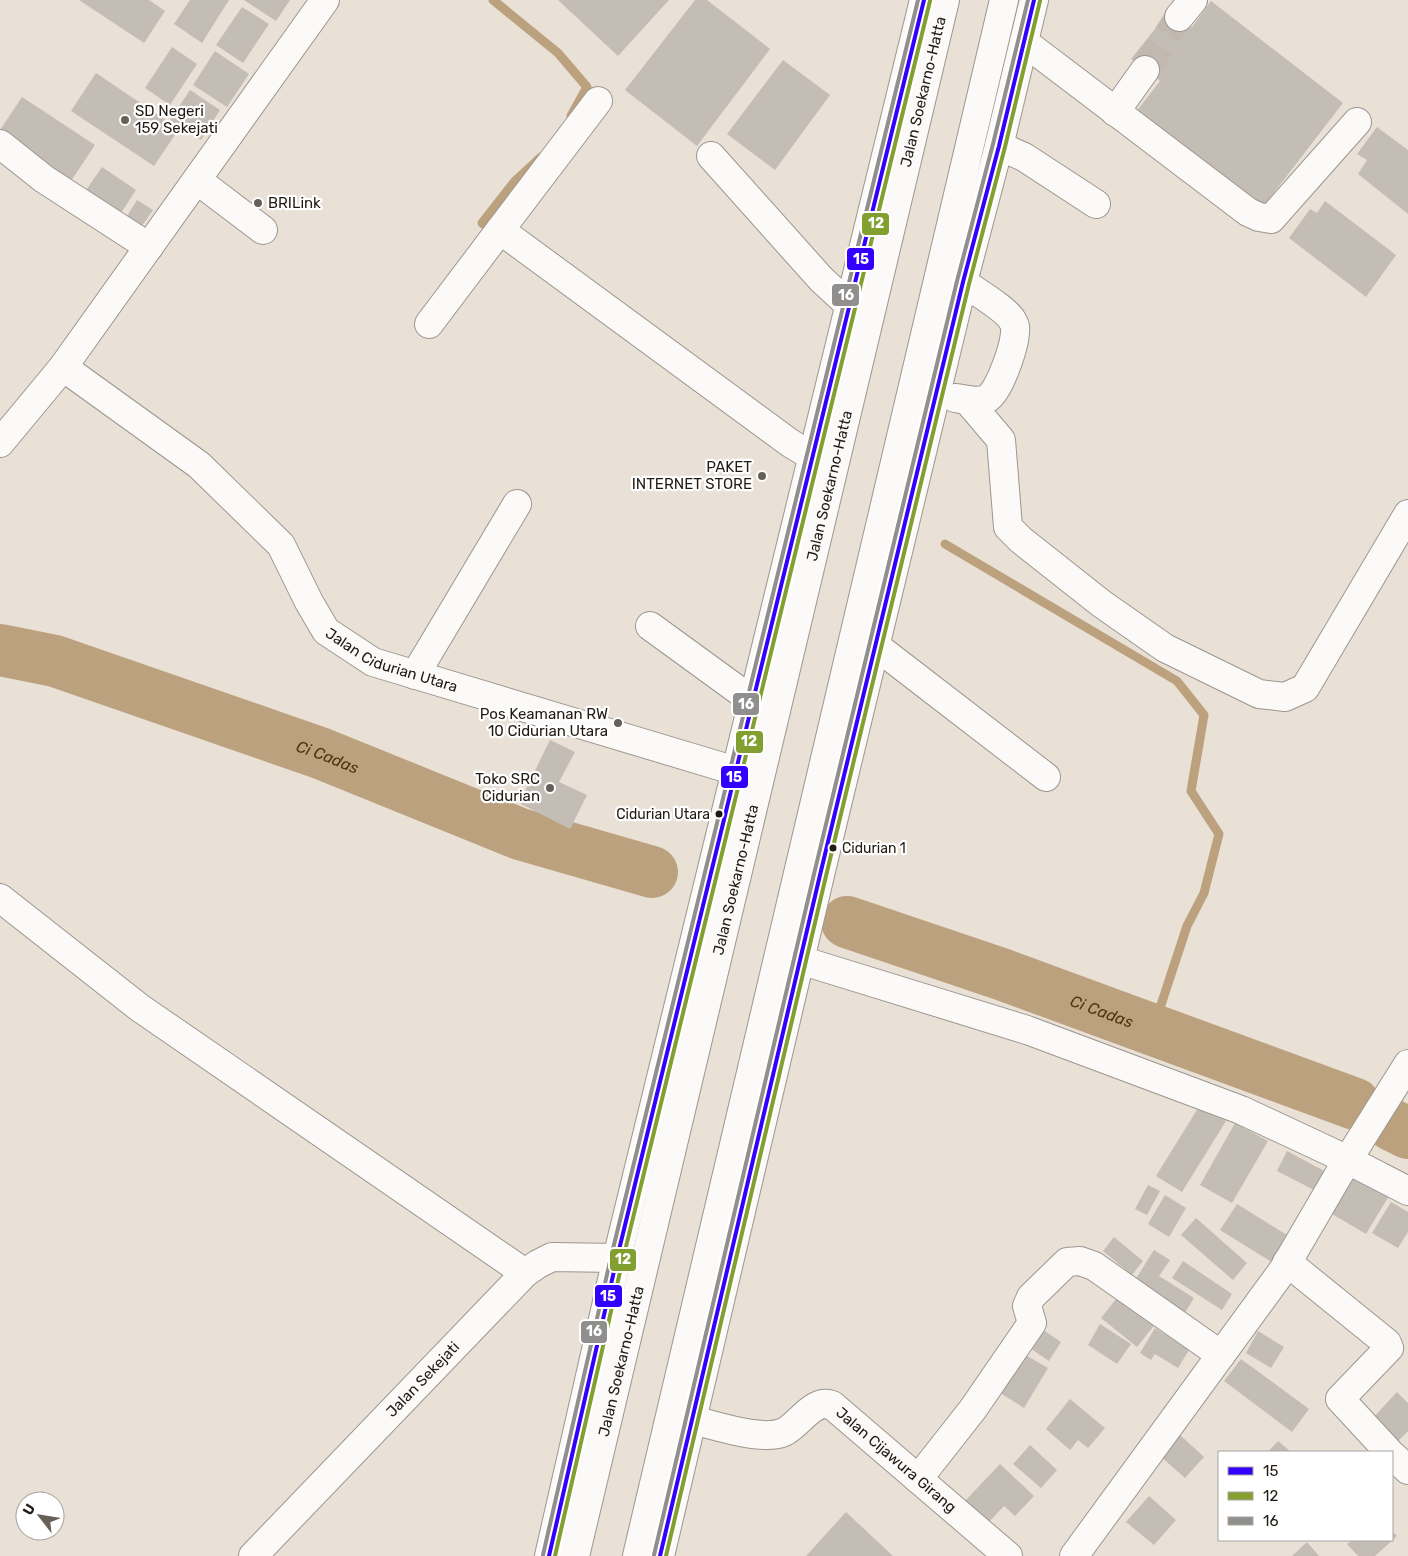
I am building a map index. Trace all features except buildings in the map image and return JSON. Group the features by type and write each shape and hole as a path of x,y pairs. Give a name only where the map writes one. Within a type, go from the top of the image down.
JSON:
{"main road":[{"path":"0,444 63,367 325,0"},
{"name":"Jalan Soekarno-Hatta","path":"732,841 736,771 924,0"},
{"name":"Jalan Soekarno-Hatta","path":"575,1556 710,932 945,0"},
{"path":"660,1556 692,1420 794,953 809,873 1004,0"},
{"path":"809,873 876,646 963,282 999,146 1034,0"},
{"path":"1024,42 1248,212 1259,217 1271,219 1357,122"},
{"path":"1115,112 1145,70"},
{"path":"429,324 598,101"},
{"path":"0,144 44,179 149,247"},
{"path":"999,146 1024,157 1096,204"},
{"path":"712,156 821,279 850,306"},
{"path":"197,180 263,230"},
{"path":"500,230 790,443 813,457"},
{"path":"936,396 979,402 989,397 999,386 1014,339 1016,328 1011,318 963,282"},
{"name":"Jalan Cidurian Utara","path":"63,367 199,465 281,545 309,602 326,630 373,662 736,771"},
{"path":"967,400 1001,440 1008,527 1021,540 1102,604 1166,648 1259,694 1285,697 1306,688 1408,514"},
{"path":"415,675 517,504"},
{"path":"650,626 752,701"},
{"path":"876,646 1046,777"},
{"path":"0,898 140,1008 525,1274"},
{"name":"Jalan Soekarno-Hatta","path":"549,1556 618,1258 710,932"},
{"path":"794,953 1027,1030 1240,1110 1354,1150 1408,1191"},
{"path":"637,1556 794,953"},
{"path":"1074,1556 1287,1262 1383,1102 1408,1064"},
{"name":"Jalan Sekejati","path":"253,1556 525,1274 538,1264 552,1257 618,1258"},
{"path":"918,1479 973,1409 1032,1323 1027,1306 1031,1297 1067,1262 1080,1261 1094,1266 1221,1355"},
{"path":"1287,1262 1388,1343 1390,1348 1340,1399 1388,1451"},
{"name":"Jalan Cijawura Girang","path":"692,1420 753,1435 774,1434 784,1432 817,1406 827,1403 832,1405 1008,1556"},
{"path":"1393,1456 1408,1470"}],"waterway":[{"path":"493,0 558,53 587,87 571,116"},
{"path":"495,232 482,223 515,181 541,157"},
{"path":"945,544 1177,681 1204,715 1191,791 1219,834 1204,893 1187,926 1153,1029"},
{"name":"Ci Cadas","path":"0,650 55,661 320,753 520,834 652,872"},
{"name":"Ci Cadas","path":"847,922 1001,974 1355,1104"},
{"name":"Ci Cadas","path":"1392,1125 1408,1133"}],"tunnel":[{"path":"1145,70 1179,17"}],"transit line":[{"name":"16","path":"543,1555 611,1257 918,0"},
{"name":"15","path":"549,1556 617,1258 924,0"},
{"name":"16","path":"654,1555 814,874 957,281 1028,0"},
{"name":"15","path":"660,1556 820,875 963,282 999,146 1034,0"},
{"name":"12","path":"555,1556 623,1259 930,1"},
{"name":"12","path":"666,1556 826,876 969,284 1005,147 1040,1"}],"place":[{"name":"SD Negeri 159 Sekejati","path":"125,120"},
{"name":"BRILink","path":"258,203"},
{"name":"PAKET INTERNET STORE","path":"762,476"},
{"name":"Pos Keamanan RW 10 Cidurian Utara","path":"618,723"},
{"name":"Toko SRC Cidurian","path":"550,788"},
{"name":"Cidurian Utara","path":"719,814"},
{"name":"Cidurian 1","path":"833,848"}]}
